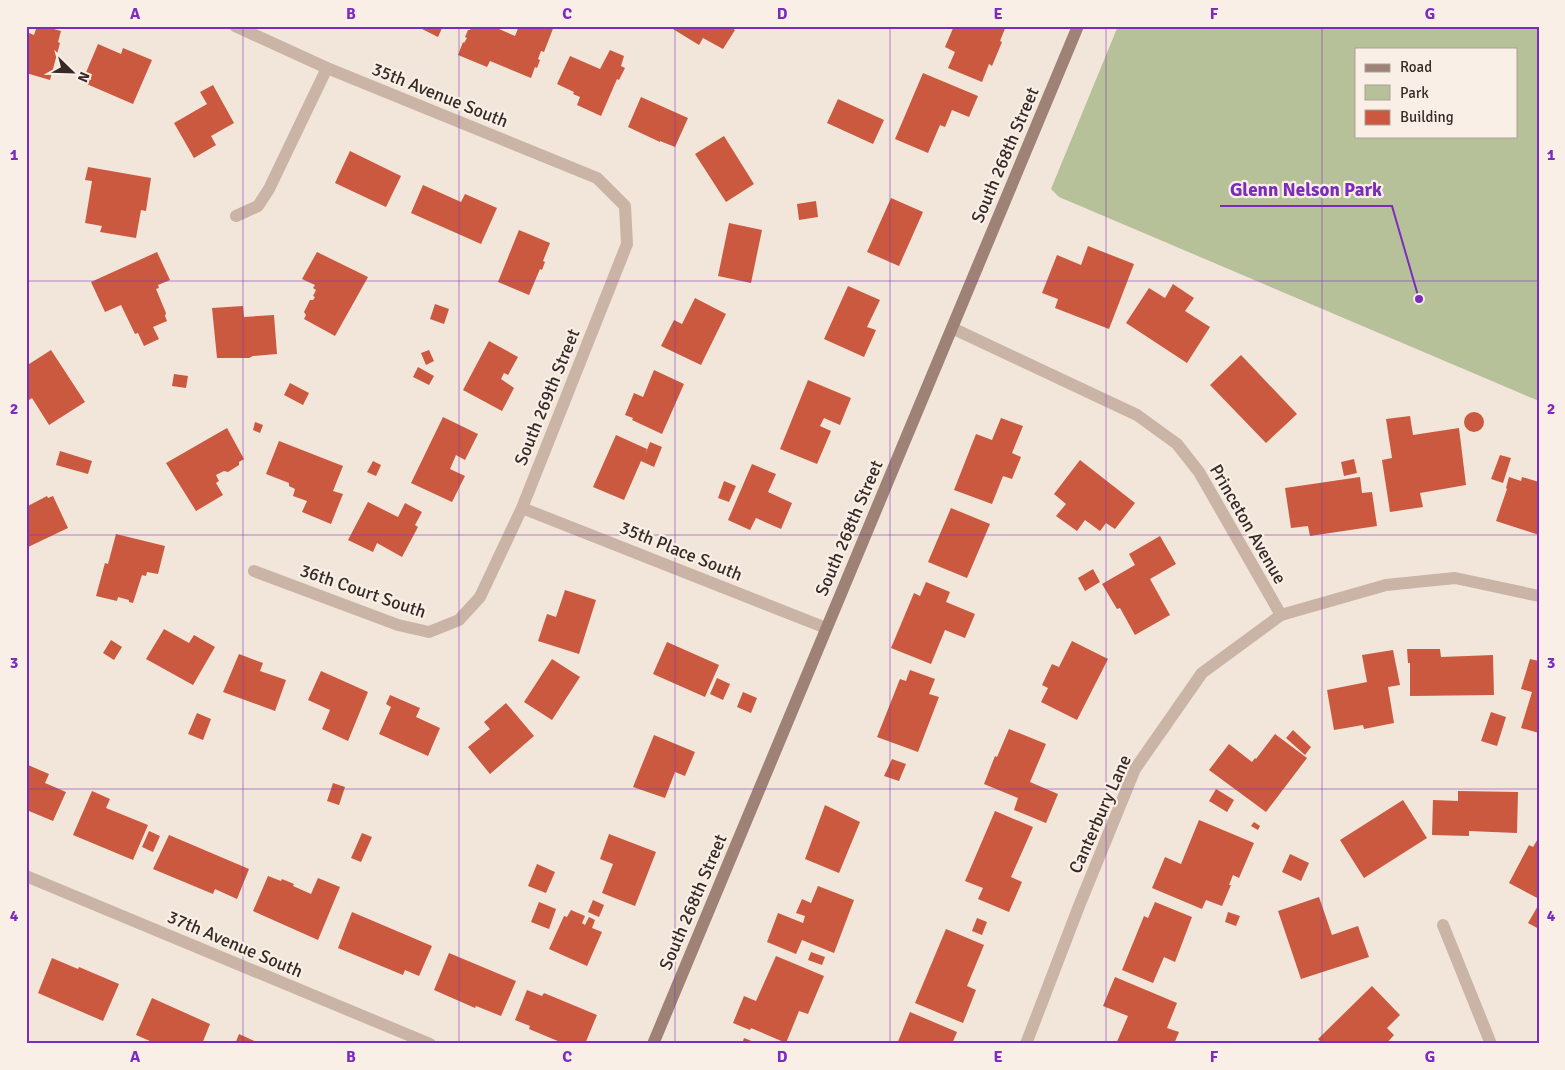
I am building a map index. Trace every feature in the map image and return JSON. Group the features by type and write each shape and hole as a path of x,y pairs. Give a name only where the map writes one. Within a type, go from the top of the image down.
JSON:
{"street":[{"name":"35th Avenue South","path":"235,26 327,68 597,178 625,206"},
{"name":"South 268th Street","path":"653,1044 1078,26"},
{"path":"236,216 258,206 269,189 327,68"},
{"name":"South 269th Street","path":"480,597 522,508 627,244 625,206"},
{"name":"Princeton Avenue","path":"952,328 1138,415 1177,444 1199,472 1281,615"},
{"name":"35th Place South","path":"522,508 826,628"},
{"name":"36th Court South","path":"254,571 398,625 430,632 459,620 480,597"},
{"path":"1281,615 1386,584 1455,578 1539,596"},
{"name":"Canterbury Lane","path":"1026,1044 1079,906 1135,769 1202,673 1281,615"},
{"name":"37th Avenue South","path":"26,876 430,1044"},
{"path":"1443,925 1491,1044"}],"green space":[{"path":"1118,26 1539,26 1539,401 1059,197 1051,189"}],"building":[{"path":"37,26 61,31 58,42 60,43 50,80 26,73 26,30 34,35"},
{"path":"416,26 443,26 438,37"},
{"path":"472,26 492,26 515,36 519,26 554,26 544,52 541,51 538,59 540,60 531,78 490,61 487,67 458,55 463,42 467,38 465,37 468,30"},
{"path":"675,26 733,26 732,28 735,30 723,49 703,38 699,45 673,29"},
{"path":"954,26 1006,26 1000,41 1002,42 992,66 989,64 982,82 948,68 955,52 945,47"},
{"path":"98,44 121,54 123,48 152,60 133,104 82,82"},
{"path":"610,50 624,56 621,66 625,68 619,80 617,79 601,116 577,105 580,97 557,84 570,56 600,69"},
{"path":"923,73 978,96 969,117 952,110 945,127 940,125 928,153 895,139"},
{"path":"213,85 234,123 211,136 216,145 194,158 174,123 207,104 200,92"},
{"path":"641,97 688,118 675,147 628,127"},
{"path":"838,99 884,120 873,144 827,123"},
{"path":"724,136 754,184 726,202 695,154"},
{"path":"350,151 401,176 386,207 335,183"},
{"path":"88,167 151,178 146,211 141,210 136,238 100,232 102,226 85,223 92,181 85,180"},
{"path":"423,185 461,202 465,194 497,208 481,244 411,213"},
{"path":"891,198 923,212 899,266 867,252"},
{"path":"816,201 818,217 799,220 797,204"},
{"path":"729,223 762,230 751,283 718,276"},
{"path":"519,230 550,243 543,261 545,262 542,270 540,269 529,295 498,282"},
{"path":"1088,246 1134,264 1109,329 1055,308 1058,299 1042,293 1057,255 1081,265"},
{"path":"157,252 170,280 158,285 159,288 156,289 166,313 167,321 153,327 159,339 144,346 138,333 135,334 121,305 105,312 91,282"},
{"path":"317,252 368,277 335,336 304,319 306,315 304,312 310,300 313,300 315,297 313,296 316,290 313,288 315,285 302,279"},
{"path":"1173,284 1194,298 1185,311 1210,327 1187,363 1126,323 1149,288 1165,298"},
{"path":"848,286 880,300 867,327 876,330 864,357 824,339"},
{"path":"695,298 726,314 701,365 661,346 674,320 682,324"},
{"path":"435,304 449,309 444,324 430,319"},
{"path":"243,306 244,317 274,315 277,354 249,358 217,358 212,308"},
{"path":"489,341 518,357 508,375 504,373 501,379 514,388 502,411 463,390"},
{"path":"51,350 85,402 49,425 32,398 26,402 26,366"},
{"path":"429,350 434,361 426,365 421,353"},
{"path":"1241,355 1297,414 1266,443 1210,385"},
{"path":"418,367 434,376 429,385 413,377"},
{"path":"654,370 684,384 662,434 625,415 634,393 643,397"},
{"path":"174,374 188,376 186,388 172,386"},
{"path":"808,380 851,398 840,425 824,418 820,426 831,431 817,464 780,449"},
{"path":"290,383 309,393 303,405 284,395"},
{"path":"1474,412 1481,415 1484,422 1481,429 1474,432 1467,429 1464,422 1467,415"},
{"path":"1410,416 1413,435 1459,428 1466,485 1420,493 1423,507 1390,512 1382,460 1392,458 1386,419"},
{"path":"443,417 478,434 465,460 456,455 450,469 465,476 452,502 411,483"},
{"path":"1001,418 1023,426 1012,453 1021,457 1012,479 1003,476 992,504 954,490 976,434 992,440"},
{"path":"255,422 263,425 260,433 253,430"},
{"path":"227,428 244,459 239,462 239,465 228,472 224,471 216,475 219,481 216,483 223,495 196,511 166,463"},
{"path":"616,435 647,449 645,455 650,442 662,447 654,467 641,461 624,500 593,487"},
{"path":"279,441 343,466 333,491 343,494 331,524 302,512 307,501 293,496 295,489 289,486 289,483 266,474"},
{"path":"60,451 92,461 88,474 56,465"},
{"path":"1500,455 1511,458 1503,483 1491,479"},
{"path":"1354,459 1357,473 1344,476 1341,462"},
{"path":"1080,460 1135,503 1115,529 1106,523 1100,531 1085,520 1077,531 1056,516 1066,504 1054,494"},
{"path":"373,461 381,465 376,476 367,472"},
{"path":"752,464 776,474 768,492 792,503 781,529 756,518 750,530 728,520"},
{"path":"1360,477 1362,493 1372,492 1377,526 1310,536 1308,526 1291,528 1285,488"},
{"path":"1509,477 1521,481 1522,477 1539,482 1539,535 1496,521"},
{"path":"724,481 736,486 729,502 718,498"},
{"path":"47,496 48,498 53,496 68,528 26,548 26,507"},
{"path":"368,502 398,517 405,503 422,512 415,525 418,527 402,557 377,543 373,552 348,540"},
{"path":"951,508 990,524 967,578 928,562"},
{"path":"116,534 165,546 158,574 147,572 146,576 142,575 133,603 118,597 117,601 96,596 105,563 108,564"},
{"path":"1160,536 1176,564 1150,579 1170,615 1135,635 1120,608 1117,609 1102,584 1135,565 1129,554"},
{"path":"1093,569 1100,582 1085,591 1078,578"},
{"path":"926,582 950,592 946,602 975,614 965,638 945,630 931,664 891,648 914,593 920,596"},
{"path":"565,590 596,600 579,654 538,641 547,614 556,617"},
{"path":"164,629 189,643 194,635 215,647 193,685 146,659"},
{"path":"111,640 122,647 114,660 103,653"},
{"path":"1072,641 1108,659 1077,720 1041,702 1048,688 1042,685 1052,664 1059,667"},
{"path":"667,642 719,665 705,697 653,674"},
{"path":"1407,649 1440,649 1441,657 1493,655 1494,695 1410,696 1410,663 1408,663"},
{"path":"1393,650 1400,685 1388,687 1394,723 1364,729 1363,725 1334,730 1327,690 1367,682 1362,655"},
{"path":"239,654 263,663 260,671 286,680 275,711 223,692"},
{"path":"552,659 580,677 552,720 524,702"},
{"path":"1530,659 1539,661 1539,733 1521,728 1532,692 1521,689"},
{"path":"910,670 935,679 929,694 939,697 918,752 877,737 900,679 906,681"},
{"path":"321,671 368,692 348,741 322,729 330,710 308,700"},
{"path":"717,678 730,684 723,700 710,694"},
{"path":"743,692 757,698 751,713 737,707"},
{"path":"390,695 420,708 416,717 440,728 428,756 379,734 391,707 386,704"},
{"path":"506,703 534,736 490,774 468,747 490,729 484,722"},
{"path":"1491,712 1506,717 1497,746 1481,741"},
{"path":"197,713 211,719 203,740 188,734"},
{"path":"1009,729 1046,744 1030,782 1058,794 1046,823 1014,810 1018,798 984,784 995,756 997,757"},
{"path":"1293,730 1311,747 1305,755 1286,738"},
{"path":"1275,734 1307,758 1266,812 1209,770 1229,744 1252,762"},
{"path":"654,735 695,752 685,776 675,772 665,798 633,787"},
{"path":"892,759 906,764 899,781 884,776"},
{"path":"28,765 49,774 45,783 66,792 53,821 29,811 28,816 26,815 26,770"},
{"path":"333,783 345,787 339,805 327,801"},
{"path":"1216,789 1234,800 1227,812 1209,801"},
{"path":"92,791 110,799 106,808 148,825 133,860 73,835"},
{"path":"1458,791 1518,792 1517,833 1469,831 1469,836 1432,835 1433,800 1458,801"},
{"path":"1403,800 1427,838 1364,878 1340,840"},
{"path":"825,805 860,822 839,873 805,859"},
{"path":"995,811 1033,827 1011,877 1022,882 1009,912 978,899 983,888 965,881"},
{"path":"1199,820 1254,843 1239,878 1233,875 1222,906 1206,900 1202,909 1152,888 1165,857 1181,864"},
{"path":"1254,822 1260,826 1258,830 1251,826"},
{"path":"149,831 160,836 153,852 142,847"},
{"path":"362,833 372,837 361,862 351,858"},
{"path":"609,834 656,852 635,906 602,893 613,864 600,859"},
{"path":"169,835 249,869 237,899 215,889 213,894 153,869"},
{"path":"1539,837 1539,899 1509,883 1529,845 1533,847"},
{"path":"1290,854 1309,863 1301,881 1282,872"},
{"path":"537,864 555,872 546,893 528,886"},
{"path":"268,876 294,884 293,886 311,894 318,878 340,887 318,940 253,911"},
{"path":"818,886 854,900 834,953 802,940 796,954 767,942 778,913 803,923 805,916 796,913 802,899 811,903"},
{"path":"1319,897 1332,935 1358,926 1369,957 1301,979 1278,911"},
{"path":"593,900 604,905 599,917 588,912"},
{"path":"539,902 556,909 549,929 531,922"},
{"path":"1155,902 1192,917 1175,962 1164,957 1153,983 1122,970 1144,916 1148,918"},
{"path":"1539,904 1539,929 1528,923"},
{"path":"571,910 585,916 582,923 585,925 589,917 595,920 592,928 602,932 587,966 549,949 564,916 567,917"},
{"path":"352,912 432,946 419,976 405,970 403,975 338,948"},
{"path":"1228,912 1240,916 1236,926 1225,922"},
{"path":"977,918 987,922 982,935 972,931"},
{"path":"946,929 984,945 967,986 976,990 963,1023 915,1003"},
{"path":"811,952 825,957 822,965 808,960"},
{"path":"449,953 516,981 501,1016 476,1006 475,1008 434,990"},
{"path":"776,956 824,976 808,1014 799,1011 786,1043 751,1028 750,1030 733,1023 744,996 756,1001"},
{"path":"52,958 119,984 103,1021 38,993"},
{"path":"1115,977 1177,1003 1167,1028 1179,1032 1174,1044 1116,1044 1128,1016 1103,1006"},
{"path":"1372,986 1400,1015 1387,1028 1394,1035 1386,1044 1323,1044 1318,1039"},
{"path":"527,990 542,996 544,993 597,1015 585,1044 565,1044 529,1029 530,1026 515,1020"},
{"path":"152,998 210,1024 202,1044 157,1044 136,1035"},
{"path":"910,1012 957,1032 952,1044 897,1044"},
{"path":"239,1034 261,1044 235,1044"},
{"path":"744,1038 759,1044 742,1044"}],"place":[{"name":"Glenn Nelson Park","path":"1419,299"}]}
